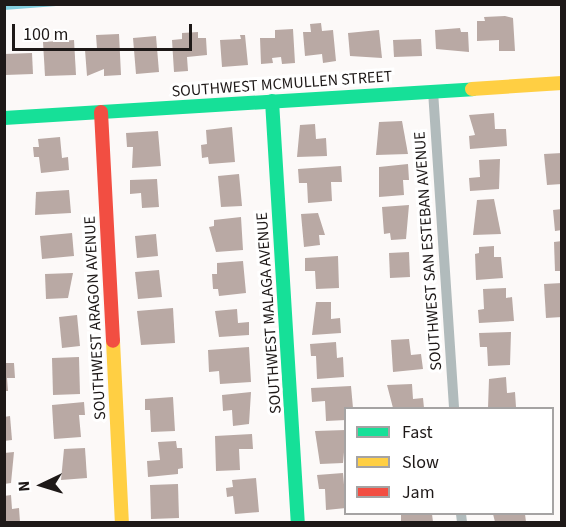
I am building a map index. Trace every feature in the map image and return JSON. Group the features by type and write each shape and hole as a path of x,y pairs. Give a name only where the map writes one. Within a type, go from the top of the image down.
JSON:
{"street":[{"name":"SOUTHWEST MCMULLEN STREET","path":"4,118 561,83"},
{"name":"SOUTHWEST SAN ESTEBAN AVENUE","path":"433,91 454,407"},
{"name":"SOUTHWEST MALAGA AVENUE","path":"272,101 298,522"},
{"name":"SOUTHWEST ARAGON AVENUE","path":"101,112 122,522"}],"building":[{"path":"484,17 513,18 515,51 499,51 499,40 477,41 477,21 485,21"},
{"path":"321,23 322,31 333,30 336,61 323,63 322,54 305,56 303,32 311,32 310,24"},
{"path":"460,28 461,32 468,32 469,52 436,49 435,30"},
{"path":"293,29 295,63 282,64 281,57 272,58 273,63 261,64 260,38 275,38 275,30"},
{"path":"379,30 382,58 350,56 348,33"},
{"path":"198,32 198,38 206,38 207,55 187,57 188,71 174,72 172,40 182,39 182,33"},
{"path":"119,34 121,75 104,76 104,69 87,76 85,50 97,49 96,35"},
{"path":"240,35 245,35 248,65 222,67 220,40 241,39"},
{"path":"156,36 159,72 136,74 133,38"},
{"path":"421,39 422,56 394,57 393,40"},
{"path":"74,40 76,75 45,76 43,42"},
{"path":"32,53 33,74 5,75 4,54"},
{"path":"494,113 495,129 506,129 507,146 470,149 469,136 475,135 469,115"},
{"path":"402,121 408,154 376,155 379,122"},
{"path":"315,124 316,139 326,138 327,156 297,157 300,125"},
{"path":"232,127 235,162 209,164 208,157 202,158 201,145 207,144 206,130"},
{"path":"158,131 161,166 132,168 133,147 127,147 126,133"},
{"path":"60,137 62,158 68,157 69,170 41,173 39,157 34,157 33,147 39,147 38,139"},
{"path":"562,153 562,184 547,185 544,154"},
{"path":"500,159 499,189 470,191 469,178 480,177 479,160"},
{"path":"408,164 409,180 403,180 404,195 379,197 379,167"},
{"path":"341,166 342,182 331,182 332,201 308,203 307,183 299,183 298,169"},
{"path":"239,174 242,206 221,207 218,176"},
{"path":"157,179 159,207 142,208 141,193 130,194 130,180"},
{"path":"69,190 71,213 35,215 36,192"},
{"path":"494,199 501,234 473,235 477,200"},
{"path":"409,205 406,239 391,240 390,233 384,234 382,207"},
{"path":"562,209 562,230 555,231 553,210"},
{"path":"318,213 325,235 319,235 320,245 304,247 301,214"},
{"path":"241,217 243,250 216,252 209,227 214,226 214,220"},
{"path":"72,233 74,256 42,259 40,236"},
{"path":"156,234 158,256 137,258 135,236"},
{"path":"562,241 562,271 555,271 554,242"},
{"path":"494,246 494,257 501,257 503,278 476,280 475,254 479,253 479,247"},
{"path":"409,252 410,277 390,278 389,253"},
{"path":"338,256 339,288 316,289 315,271 305,271 305,258"},
{"path":"243,261 246,293 219,296 218,289 213,289 212,274 217,274 217,263"},
{"path":"159,270 162,297 138,299 135,272"},
{"path":"73,273 68,298 46,299 45,274"},
{"path":"562,283 562,317 546,318 544,284"},
{"path":"506,288 506,298 512,297 514,321 479,323 478,310 484,309 483,289"},
{"path":"316,302 331,302 331,319 340,318 341,333 312,335"},
{"path":"173,308 175,343 141,345 137,311"},
{"path":"237,309 238,323 249,322 249,335 219,337 215,311"},
{"path":"77,315 80,346 62,348 59,317"},
{"path":"511,332 510,365 488,366 487,347 480,347 479,333"},
{"path":"409,339 411,355 421,354 423,369 393,372 391,340"},
{"path":"336,342 337,358 343,357 344,377 317,379 316,356 311,356 310,344"},
{"path":"249,347 251,382 220,384 219,371 209,372 208,350"},
{"path":"79,357 80,394 53,395 52,358"},
{"path":"4,363 14,363 15,378 7,378 8,391 4,391"},
{"path":"506,377 507,393 515,392 516,407 488,407 489,379"},
{"path":"412,384 413,399 423,398 424,407 393,407 387,385"},
{"path":"351,386 353,407 344,407 344,420 326,421 325,401 312,402 311,388"},
{"path":"251,392 249,424 233,426 232,410 223,411 222,395"},
{"path":"173,397 175,431 151,432 150,410 145,410 145,399"},
{"path":"84,402 85,415 79,415 81,437 54,439 52,405"},
{"path":"10,416 12,440 4,441 4,417"},
{"path":"344,430 343,463 320,464 315,431"},
{"path":"252,434 253,449 239,449 240,470 216,471 215,436"},
{"path":"176,441 177,448 182,448 183,468 178,469 178,474 148,477 147,461 160,460 158,442"},
{"path":"85,448 87,478 61,480 64,449"},
{"path":"14,452 11,483 4,484 4,453"},
{"path":"343,473 344,508 326,510 325,489 319,489 317,475"},
{"path":"256,478 259,512 235,514 233,496 227,497 226,488 233,487 232,480"},
{"path":"178,484 179,518 151,519 150,485"},
{"path":"11,495 12,509 19,508 20,522 4,522 4,496"},
{"path":"401,515 432,515 433,522 401,522"},
{"path":"493,515 525,515 526,522 495,522"}],"waterway":[{"path":"4,8 56,4"}],"traffic: fast":[{"path":"4,118 472,89"},
{"path":"272,101 298,522"}],"traffic: slow":[{"path":"472,89 562,83"},
{"path":"113,341 122,522"}],"traffic: jam":[{"path":"101,112 113,341"}]}
